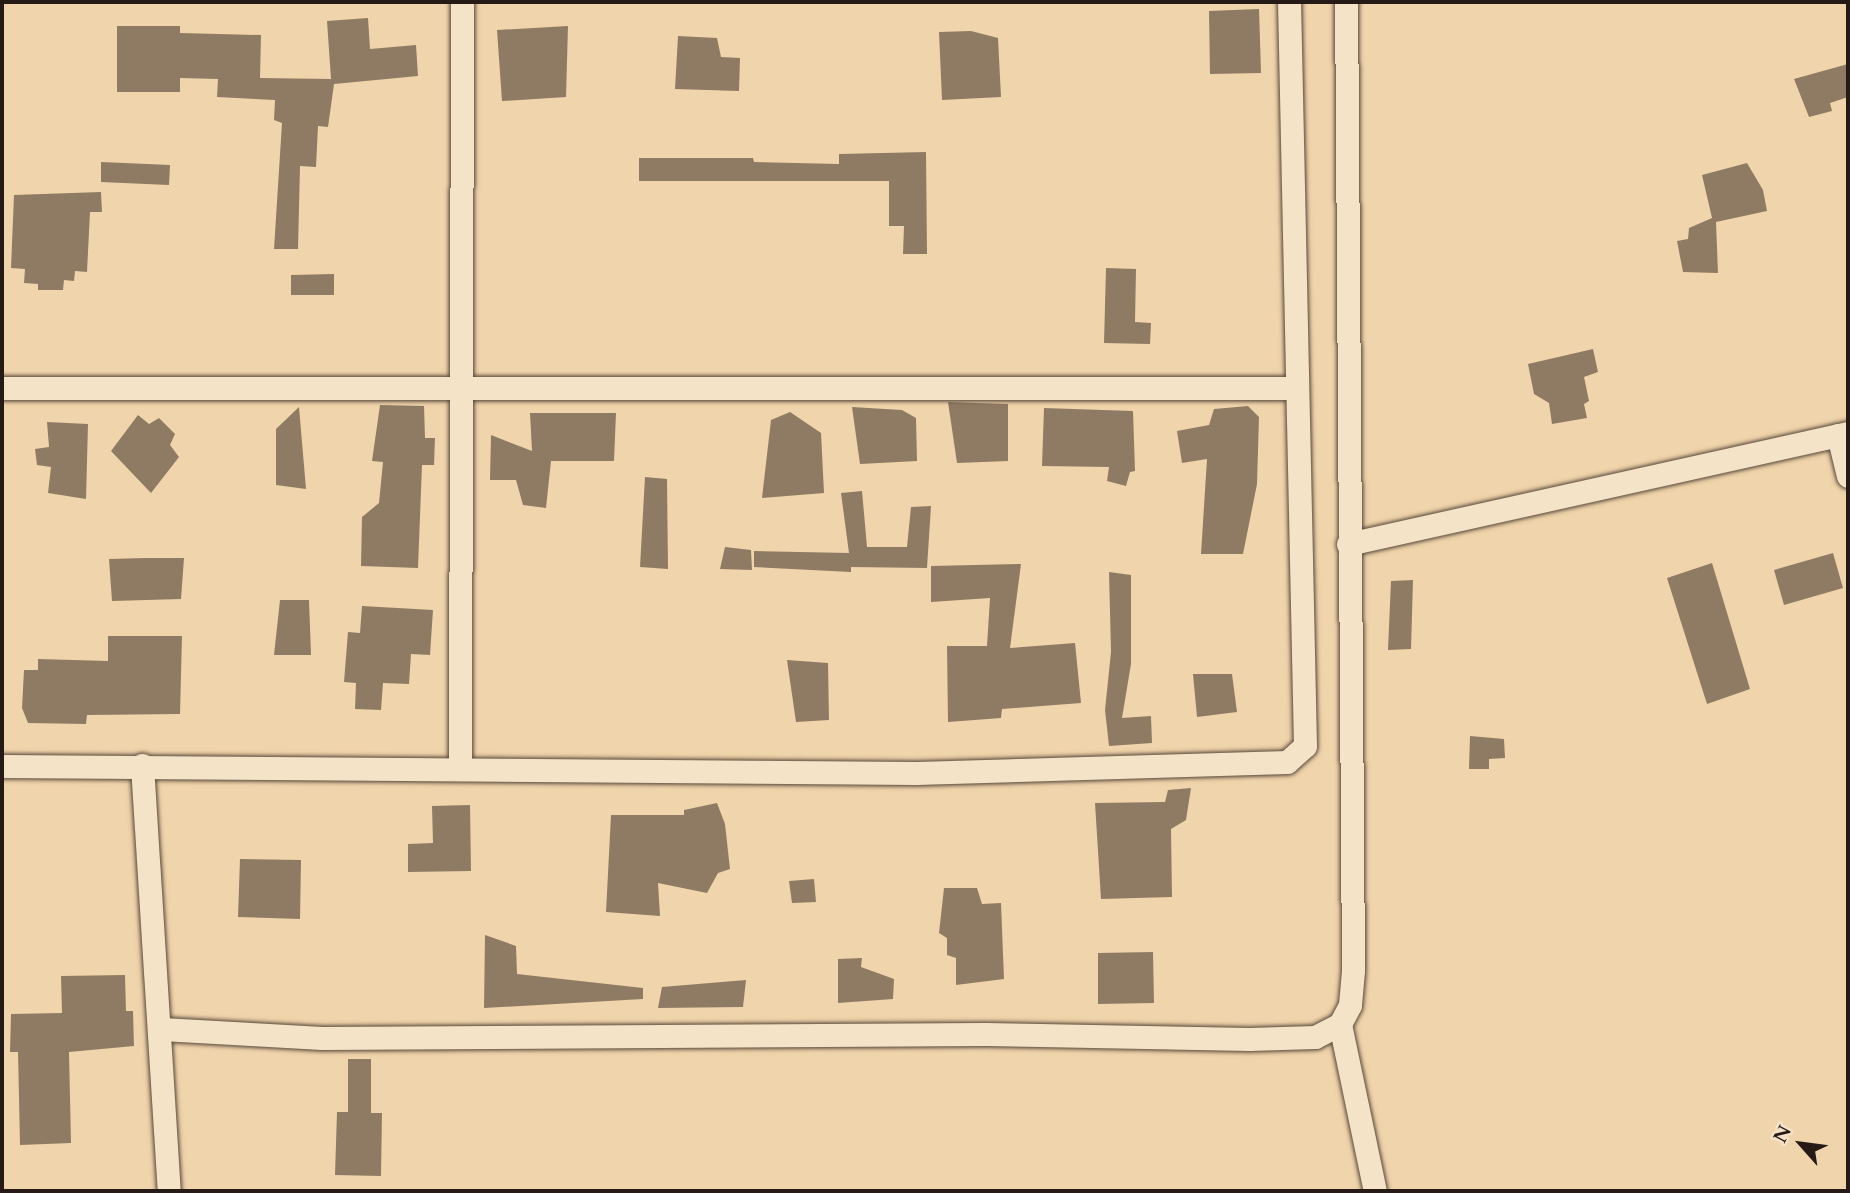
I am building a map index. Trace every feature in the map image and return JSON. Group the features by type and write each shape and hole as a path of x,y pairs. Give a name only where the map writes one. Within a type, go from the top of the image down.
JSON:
{"street":[{"path":"460,769 462,2"},
{"path":"2,766 916,773 1287,762 1305,746 1289,2"},
{"path":"162,1029 322,1038 986,1034 1249,1039 1315,1037 1340,1024 1350,1005 1353,970 1346,2"},
{"path":"2,388 459,391 1297,388"},
{"path":"1349,544 1843,434 1848,476"},
{"path":"142,765 162,1029 169,1191"},
{"path":"1340,1024 1375,1191"}],"building":[{"path":"1259,9 1261,73 1210,74 1209,11"},
{"path":"368,18 370,49 416,45 418,76 334,84 328,127 318,126 316,167 300,166 298,249 274,249 282,123 274,120 275,100 217,97 218,79 180,78 180,92 117,92 117,26 180,26 180,33 261,35 260,78 331,79 327,21"},
{"path":"568,26 566,97 502,101 497,30"},
{"path":"971,31 998,38 1001,97 942,100 939,32"},
{"path":"678,36 717,38 721,57 740,58 739,91 675,89"},
{"path":"1848,64 1848,97 1830,103 1832,111 1809,117 1794,79"},
{"path":"926,152 927,254 903,254 904,226 889,226 889,181 639,181 639,158 753,158 754,162 839,164 839,154"},
{"path":"101,162 170,165 169,185 101,182"},
{"path":"1747,163 1763,190 1767,211 1716,222 1718,273 1683,272 1677,241 1688,239 1689,228 1712,218 1702,175"},
{"path":"101,192 102,212 90,212 87,272 75,271 74,281 64,280 63,290 38,290 38,284 24,283 25,269 11,268 14,195"},
{"path":"1106,268 1136,269 1135,322 1151,323 1150,344 1104,343"},
{"path":"334,274 334,295 291,295 291,275"},
{"path":"1593,349 1598,372 1584,377 1589,401 1584,404 1587,418 1552,424 1549,403 1534,394 1528,364"},
{"path":"948,402 1008,404 1008,461 957,463"},
{"path":"380,405 424,406 425,438 435,438 434,465 422,465 418,568 361,566 362,517 379,503 383,462 372,461"},
{"path":"1248,406 1259,417 1257,484 1243,554 1201,554 1207,459 1182,463 1177,431 1209,425 1214,409"},
{"path":"299,407 306,489 276,485 276,429"},
{"path":"852,407 902,410 916,418 917,461 860,464"},
{"path":"1044,408 1133,411 1135,471 1130,472 1126,486 1107,481 1109,467 1042,466"},
{"path":"790,412 821,433 824,493 762,498 771,420"},
{"path":"530,413 616,413 614,461 551,461 546,508 523,505 516,480 490,480 491,435 532,451"},
{"path":"138,415 149,424 159,418 175,434 170,445 179,457 151,493 111,451"},
{"path":"47,422 88,424 86,499 48,493 51,467 37,465 35,449 49,447"},
{"path":"645,477 667,479 668,569 640,567"},
{"path":"862,491 867,547 907,547 911,507 931,506 927,568 851,567 851,572 754,567 754,551 849,553 841,493"},
{"path":"725,547 751,550 752,570 720,569"},
{"path":"1833,553 1843,588 1784,605 1774,570"},
{"path":"184,558 181,599 112,601 109,559"},
{"path":"1712,563 1750,689 1707,704 1667,578"},
{"path":"1021,564 1010,648 1075,643 1081,703 1002,709 1001,718 948,722 947,646 987,646 990,598 931,602 931,566"},
{"path":"1109,572 1131,575 1131,664 1122,718 1151,716 1152,743 1109,746 1105,710 1111,652"},
{"path":"1413,580 1411,649 1388,650 1391,581"},
{"path":"280,600 309,600 311,655 274,655"},
{"path":"362,606 433,610 430,655 411,654 409,684 383,683 381,710 355,709 356,683 344,682 348,632 360,633"},
{"path":"108,636 182,636 180,714 87,715 86,724 28,723 22,708 24,670 38,670 38,659 108,661"},
{"path":"787,660 828,663 829,720 796,722"},
{"path":"1193,674 1232,674 1237,712 1197,717"},
{"path":"1470,736 1504,739 1505,758 1489,759 1489,769 1469,769"},
{"path":"1191,788 1186,820 1171,829 1172,897 1101,899 1095,803 1165,802 1168,790"},
{"path":"717,803 725,824 730,869 718,873 707,893 658,883 660,916 606,912 611,815 684,815 684,810"},
{"path":"470,805 471,871 408,872 408,844 433,843 432,806"},
{"path":"240,859 301,860 300,919 238,917"},
{"path":"814,879 816,902 792,903 789,881"},
{"path":"944,888 977,888 982,904 1001,903 1004,979 956,985 956,958 947,955 947,938 939,933"},
{"path":"485,935 516,946 517,974 643,988 643,999 484,1008"},
{"path":"1153,952 1154,1003 1098,1004 1098,953"},
{"path":"862,958 861,967 894,979 893,999 838,1003 838,959"},
{"path":"125,975 126,1011 133,1011 134,1046 69,1052 71,1143 20,1145 18,1052 10,1052 11,1014 62,1013 61,976"},
{"path":"746,980 743,1007 658,1008 662,987"},
{"path":"348,1059 371,1059 371,1113 382,1113 381,1176 335,1175 337,1112 348,1112"}]}
